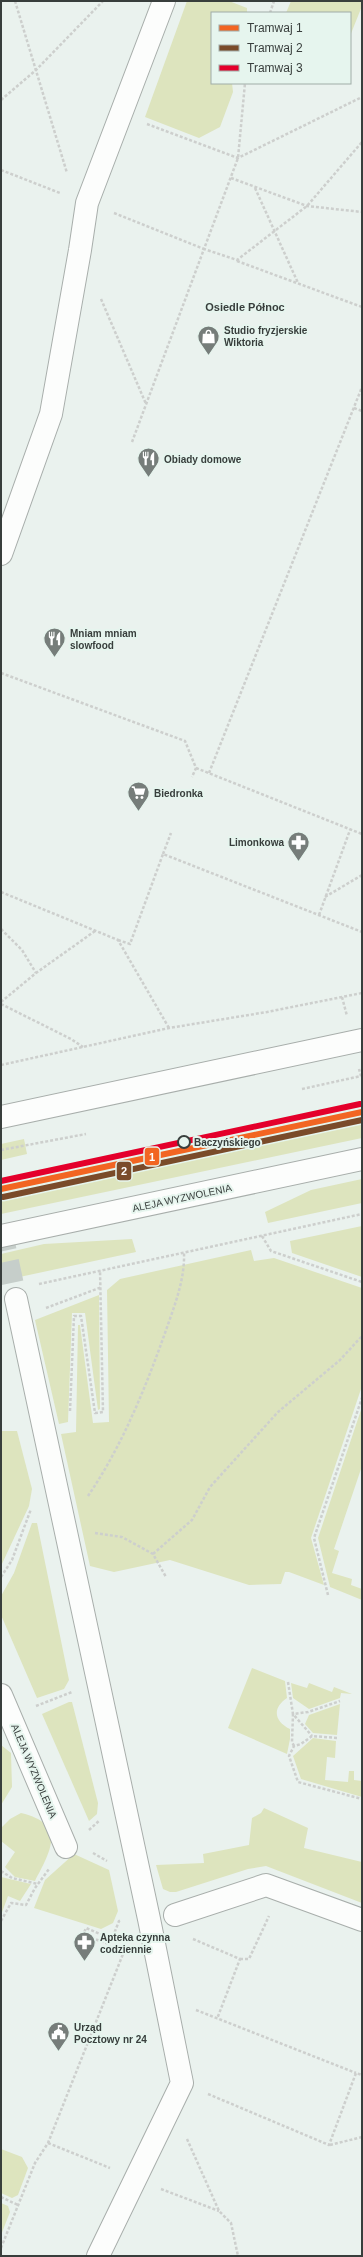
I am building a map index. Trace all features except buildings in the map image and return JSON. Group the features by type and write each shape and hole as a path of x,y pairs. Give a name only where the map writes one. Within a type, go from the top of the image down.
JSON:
{"street":[{"path":"1,554 51,414 87,203 164,1"},
{"path":"1,1117 362,1040"},
{"name":"ALEJA WYZWOLENIA","path":"1,1236 362,1159"},
{"path":"22,1301 44,1430 149,1919 182,2083 98,2256"},
{"name":"ALEJA WYZWOLENIA","path":"1,1695 66,1847"},
{"path":"175,1915 266,1886 362,1920"}],"path":[{"path":"15,1 71,185 87,203"},
{"path":"1,100 36,70 103,1"},
{"path":"270,12 274,1"},
{"path":"132,442 238,158 245,84"},
{"path":"120,114 238,158 362,98"},
{"path":"237,260 307,206 362,142"},
{"path":"231,178 307,206 362,212"},
{"path":"255,187 298,283"},
{"path":"204,248 362,307"},
{"path":"98,292 146,405"},
{"path":"209,773 362,387"},
{"path":"354,408 362,411"},
{"path":"1,673 185,741 196,768 192,777"},
{"path":"196,768 362,834"},
{"path":"318,915 350,830"},
{"path":"1,892 130,944 171,834"},
{"path":"164,854 362,932"},
{"path":"325,898 362,876"},
{"path":"1,929 22,950 36,973"},
{"path":"83,1047 71,1039 1,1003 36,973 95,931"},
{"path":"118,940 169,1028"},
{"path":"1,1065 169,1028 362,993"},
{"path":"342,997 348,1022"},
{"path":"302,1089 360,1076 358,1064"},
{"path":"1,1150 86,1134"},
{"path":"22,1301 100,1270 362,1214"},
{"path":"262,1236 270,1251 362,1282"},
{"path":"166,1577 153,1554 122,1537 65,1527 102,1475 126,1431 133,1410 145,1390 180,1287 184,1253"},
{"path":"44,1430 70,1425 74,1316 81,1316 95,1413 103,1412 102,1287 100,1270"},
{"path":"22,1301 102,1287"},
{"path":"153,1554 192,1520 210,1487 278,1412 340,1360 362,1336"},
{"path":"328,1596 314,1538 362,1398"},
{"path":"1,1577 12,1560 27,1520"},
{"path":"288,1682 293,1714 292,1742 294,1746 290,1756 298,1782 362,1799"},
{"path":"34,1707 69,1693"},
{"path":"293,1714 308,1712 340,1701"},
{"path":"293,1714 312,1736"},
{"path":"294,1746 301,1744 312,1736 337,1738"},
{"path":"1,1871 12,1878 39,1884"},
{"path":"1,1920 11,1903 26,1905 34,1888"},
{"path":"192,1938 240,1959 249,1958 270,1914 276,1915"},
{"path":"1,2248 35,2163 48,2142 123,1954 141,1936 149,1919"},
{"path":"111,1953 109,1944 83,1935 86,1928 112,1939 119,1921 125,1920"},
{"path":"217,2019 240,1959"},
{"path":"165,1998 362,2075"},
{"path":"330,2145 356,2073"},
{"path":"182,2083 330,2145 362,2137"},
{"path":"172,2103 219,2211 231,2223 238,2256"},
{"path":"1,2197 18,2205"}],"green space":[{"path":"187,1 229,1 247,8 247,12 211,12 211,84 232,84 233,92 220,127 199,138 145,117"},
{"path":"291,1 362,1 362,6 351,34 351,12 286,12"},
{"path":"362,1120 362,1138 1,1214 1,1194"},
{"path":"24,1139 27,1154 1,1160 1,1144"},
{"path":"362,1179 362,1203 268,1223 265,1212 311,1190"},
{"path":"362,1226 362,1277 292,1253 290,1241"},
{"path":"132,1239 136,1252 1,1281 1,1254 44,1244"},
{"path":"251,1250 254,1261 274,1258 362,1288 362,1386 311,1538 324,1585 289,1572 285,1572 281,1584 249,1585 170,1560 114,1572 90,1566 61,1434 76,1432 78,1325 80,1325 93,1423 109,1422 107,1290 120,1279"},
{"path":"99,1295 100,1409 98,1410 85,1313 72,1313 68,1422 59,1424 35,1320"},
{"path":"362,1407 362,1466 334,1549 339,1551 332,1573 352,1579 351,1585 362,1589 362,1600 330,1587 318,1538"},
{"path":"1,1431 17,1431 32,1489 29,1506 1,1566"},
{"path":"32,1523 37,1523 69,1680 64,1689 37,1698 1,1615 1,1596 14,1573"},
{"path":"252,1668 285,1681 287,1698 279,1706 277,1714 281,1722 290,1729 287,1754 228,1728"},
{"path":"291,1683 307,1688 309,1683 332,1692 334,1687 352,1694 341,1693 340,1698 309,1709 293,1698"},
{"path":"72,1702 98,1803 97,1814 89,1821 42,1714"},
{"path":"340,1704 337,1735 313,1733 305,1724 309,1715"},
{"path":"313,1738 336,1741 335,1758 327,1757 325,1780 348,1782 349,1771 354,1771 354,1780 362,1781 362,1797 301,1779 293,1756"},
{"path":"1,1745 11,1753 12,1787 1,1805"},
{"path":"264,1808 308,1828 304,1848 362,1862 362,1903 266,1866 248,1869 176,1892 170,1892 163,1889 156,1865 204,1863 203,1854 249,1845 252,1818 261,1813"},
{"path":"21,1813 36,1818 45,1824 50,1832 50,1850 35,1881 15,1877 5,1867 15,1852 1,1841 1,1828 10,1819"},
{"path":"74,1854 109,1870 118,1911 113,1923 101,1929 34,1908 45,1880"},
{"path":"1,1877 31,1884 20,1901 8,1896 1,1915"},
{"path":"1,2149 22,2157 28,2168 18,2195 12,2198 1,2193"},
{"path":"1,2203 8,2206 10,2212 1,2235"}],"tunnel":[{"path":"1,1229 16,1299"}],"tram line":[{"name":"3","path":"1,1181 360,1104"},
{"name":"1","path":"1,1189 362,1112"},
{"name":"2","path":"3,1197 362,1120"}],"place":[{"name":"Studio fryzjerskie Wiktoria","path":"208,356"},
{"name":"Obiady domowe","path":"148,478"},
{"name":"Mniam mniam slowfood","path":"54,658"},
{"name":"Biedronka","path":"138,812"},
{"name":"Limonkowa","path":"299,862"},
{"name":"Baczyńskiego","path":"184,1142"},
{"name":"Apteka czynna codziennie","path":"85,1962"},
{"name":"Urząd Pocztowy nr 24","path":"59,2052"}],"district":[{"name":"Osiedle Północ","path":"245,307"}]}
